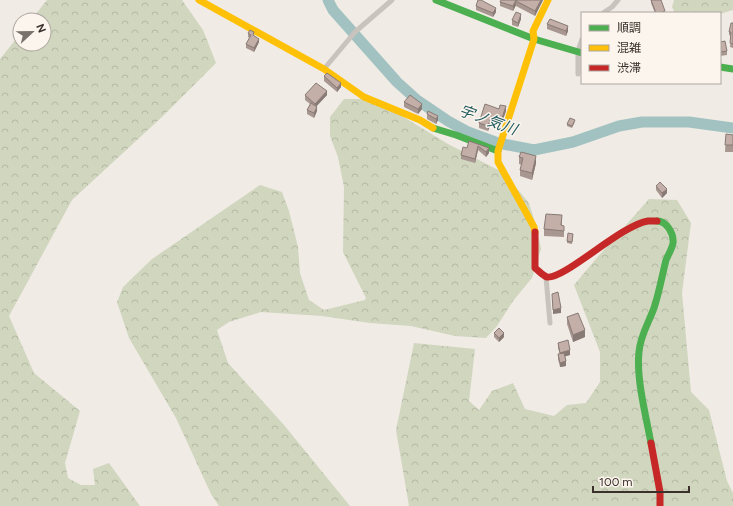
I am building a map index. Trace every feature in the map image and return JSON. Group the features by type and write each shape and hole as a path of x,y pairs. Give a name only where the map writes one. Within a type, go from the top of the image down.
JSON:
{"street":[{"path":"199,0 324,69 364,97 420,120 436,130 456,135 498,151"},
{"path":"324,69 353,34 392,0"},
{"path":"436,0 534,39 580,52 578,74"},
{"path":"548,0 533,30 534,39 498,151 498,162 534,227 536,237 534,259 535,268 546,277 553,277 568,269 597,247 638,224 653,220 660,221 672,232 673,243 667,258 654,308 639,351 639,367 643,399 660,492 660,506"},
{"path":"604,12 612,7 618,0"},
{"path":"721,67 733,69"},
{"path":"546,277 550,323"}],"green space":[{"path":"47,0 182,0 203,30 216,63 163,116 72,200 9,316 34,373 80,411 65,463 68,478 81,485 95,485 93,469 109,463 140,506 0,506 0,59 12,44 12,52 52,52 52,12 37,12"},
{"path":"674,0 733,0 733,10 721,14 721,12 674,12 672,7"},
{"path":"344,99 367,99 397,113 448,144 504,173 529,203 541,249 532,278 513,301 497,326 486,338 455,336 411,326 370,323 322,316 261,312 229,322 217,330 228,363 284,425 350,506 219,506 211,494 176,418 129,338 117,302 123,287 152,259 260,185 282,192 289,211 298,247 300,273 309,300 324,310 365,300 366,298 343,252 344,187 338,157 330,136 330,117"},
{"path":"649,199 677,200 691,223 682,293 691,392 709,410 727,481 733,493 733,506 409,506 396,430 414,343 475,349 469,401 479,410 492,391 513,383 525,409 554,416 567,405 586,403 600,382 600,352 574,285"}],"building":[{"path":"478,0 481,0 496,8 493,13 476,6"},
{"path":"501,0 516,0 513,6 500,2"},
{"path":"516,0 541,0 535,11"},
{"path":"651,0 661,0 665,11 656,12"},
{"path":"516,12 521,14 518,23 512,20"},
{"path":"550,19 568,26 566,31 547,24"},
{"path":"731,23 733,23 733,44 730,43 731,32 729,32"},
{"path":"250,30 254,32 253,35 259,39 254,48 246,44 251,35 248,33"},
{"path":"725,41 727,51 721,52 721,42"},
{"path":"327,73 341,83 337,88 324,76"},
{"path":"316,83 327,91 315,104 305,95"},
{"path":"410,95 422,104 418,109 404,102"},
{"path":"311,103 317,107 314,113 307,110"},
{"path":"485,104 499,109 500,105 506,106 501,121 491,118 488,126 479,123"},
{"path":"428,111 438,116 436,119 427,114"},
{"path":"570,118 575,120 572,126 567,124"},
{"path":"726,134 733,135 733,145 725,145"},
{"path":"469,141 489,148 486,152 478,146 475,159 461,155 463,147 467,148"},
{"path":"521,152 536,156 532,173 520,170 523,158 519,157"},
{"path":"660,182 667,189 662,193 656,186"},
{"path":"546,214 562,215 561,225 564,226 564,231 544,229"},
{"path":"568,233 573,234 572,242 567,241"},
{"path":"558,292 561,308 553,310 552,294"},
{"path":"578,313 585,330 573,335 567,317"},
{"path":"499,328 504,333 499,338 494,333"},
{"path":"568,340 570,350 560,353 558,343"},
{"path":"564,353 566,361 560,363 558,354"}],"waterway":[{"name":"宇ノ気川","path":"328,0 333,10 397,82 417,100 448,121 468,132 498,143 534,150 573,142 619,126 642,122 689,122 733,128"}],"traffic: fast":[{"path":"436,0 534,39 581,53"},
{"path":"721,67 733,69"},
{"path":"433,128 498,151"},
{"path":"651,443 640,385 638,362 639,352 643,335 656,302 666,260 673,243 671,232 667,226 664,223 657,221"}],"traffic: slow":[{"path":"199,0 324,69 364,97 420,120 433,128"},
{"path":"535,232 534,227 498,162 498,151 534,39 533,31 548,0"}],"traffic: jam":[{"path":"535,232 535,268 542,275 547,277 555,276 566,270 623,232 648,221 657,221"},
{"path":"651,443 660,492 660,506"}]}
